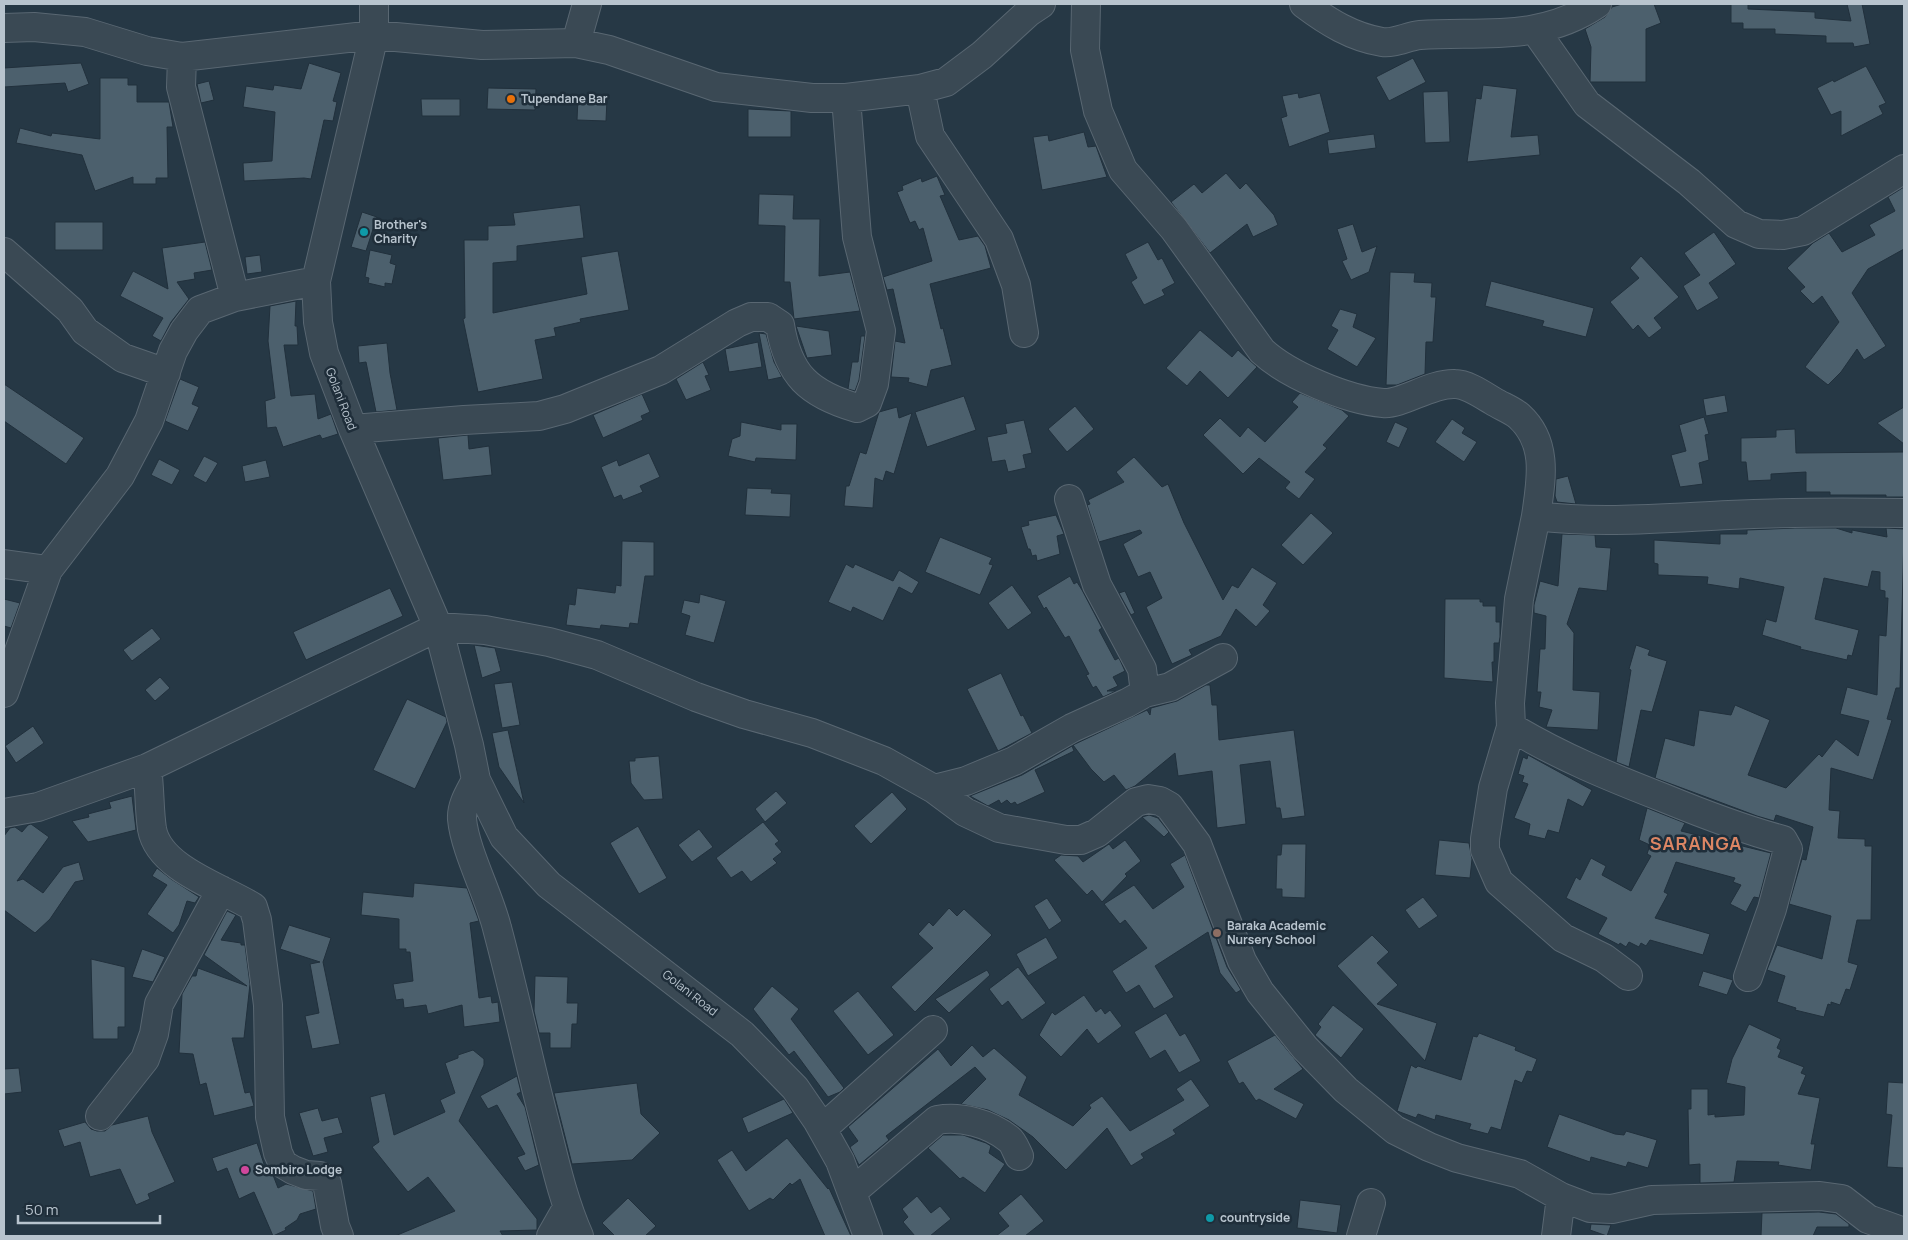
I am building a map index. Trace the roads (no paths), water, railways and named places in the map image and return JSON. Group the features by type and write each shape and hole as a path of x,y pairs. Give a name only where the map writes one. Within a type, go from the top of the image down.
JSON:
{"street":[{"name":"Golani Road","path":"374,4 374,35 316,281 318,322 324,353 353,429 438,627 469,745 476,780 504,837 549,885 742,1034 794,1088 822,1129 840,1161 868,1236"},
{"path":"576,43 587,4"},
{"path":"4,28 34,27 85,32 147,51 182,57 374,35 482,45 576,43 609,50 716,87 812,98 846,98 920,89 946,82 982,56 1029,12 1042,4"},
{"path":"1086,4 1087,58 1098,111 1122,170 1174,229 1262,351 1274,361 1336,393 1383,403 1399,401 1420,391 1456,384 1481,394 1519,416 1533,434 1540,449 1542,471 1536,516 1519,599 1510,703 1511,727 1494,788 1485,838 1485,850 1499,882 1563,938 1604,958 1628,976"},
{"path":"1304,4 1346,32 1385,43 1413,35 1448,33 1502,34 1535,30 1579,16 1597,4"},
{"path":"1535,30 1587,104 1689,182 1736,224 1759,234 1783,235 1803,231 1904,169"},
{"path":"182,57 181,87 235,297"},
{"path":"920,89 930,136 998,239 1016,285 1024,333"},
{"path":"353,429 539,416 564,409 662,370 736,323 751,317 768,317 780,325 783,343 791,365 808,386 843,404 857,408 867,403 874,384 881,332 857,237 846,98"},
{"path":"4,252 70,310 85,331 123,358 166,373"},
{"path":"4,693 48,570 120,476 149,421 173,351 184,331 200,310 235,297 316,281"},
{"path":"1070,499 1097,585 1142,669 1145,692"},
{"path":"1536,516 1563,519 1626,520 1826,512 1904,513"},
{"path":"4,564 48,570"},
{"path":"4,813 46,804 148,768 438,627 485,630 548,642 598,655 696,697 744,714 812,733 884,761 934,789 965,812 999,828 1066,840 1081,840 1097,834 1136,802 1148,799 1169,806 1197,844 1242,961 1260,992 1305,1048 1346,1090 1395,1130 1428,1148 1457,1158 1520,1174 1561,1197 1590,1208 1601,1209 1652,1200 1820,1196 1842,1199 1863,1228 1904,1232"},
{"path":"934,789 966,781 1014,761 1072,728 1127,703 1145,692 1154,692 1170,687 1223,658"},
{"path":"1511,727 1552,752 1585,767 1744,829 1783,840 1788,850 1772,910 1748,977"},
{"path":"148,768 152,831 158,846 177,865 253,907 257,920 268,1005 270,1117 278,1153 283,1164 306,1175 320,1176 327,1183 335,1226 339,1236"},
{"path":"476,780 464,804 462,818 465,833 493,911 513,987 523,1039 567,1208 579,1236"},
{"path":"100,1116 145,1059 154,1034 159,1004 221,890"},
{"path":"822,1129 933,1030"},
{"path":"852,1192 937,1120 947,1118 978,1122 1010,1139 1019,1156"},
{"path":"1556,1236 1561,1197"},
{"path":"1362,1236 1371,1203"},
{"path":"551,1236 567,1208"}],"place":[{"name":"Tupendane Bar","path":"511,99"},
{"name":"Brother's Charity","path":"364,232"},
{"name":"Baraka Academic Nursery School","path":"1217,933"},
{"name":"Sombiro Lodge","path":"245,1170"},
{"name":"countryside","path":"1210,1218"}],"district":[{"name":"SARANGA","path":"1696,844"}]}
